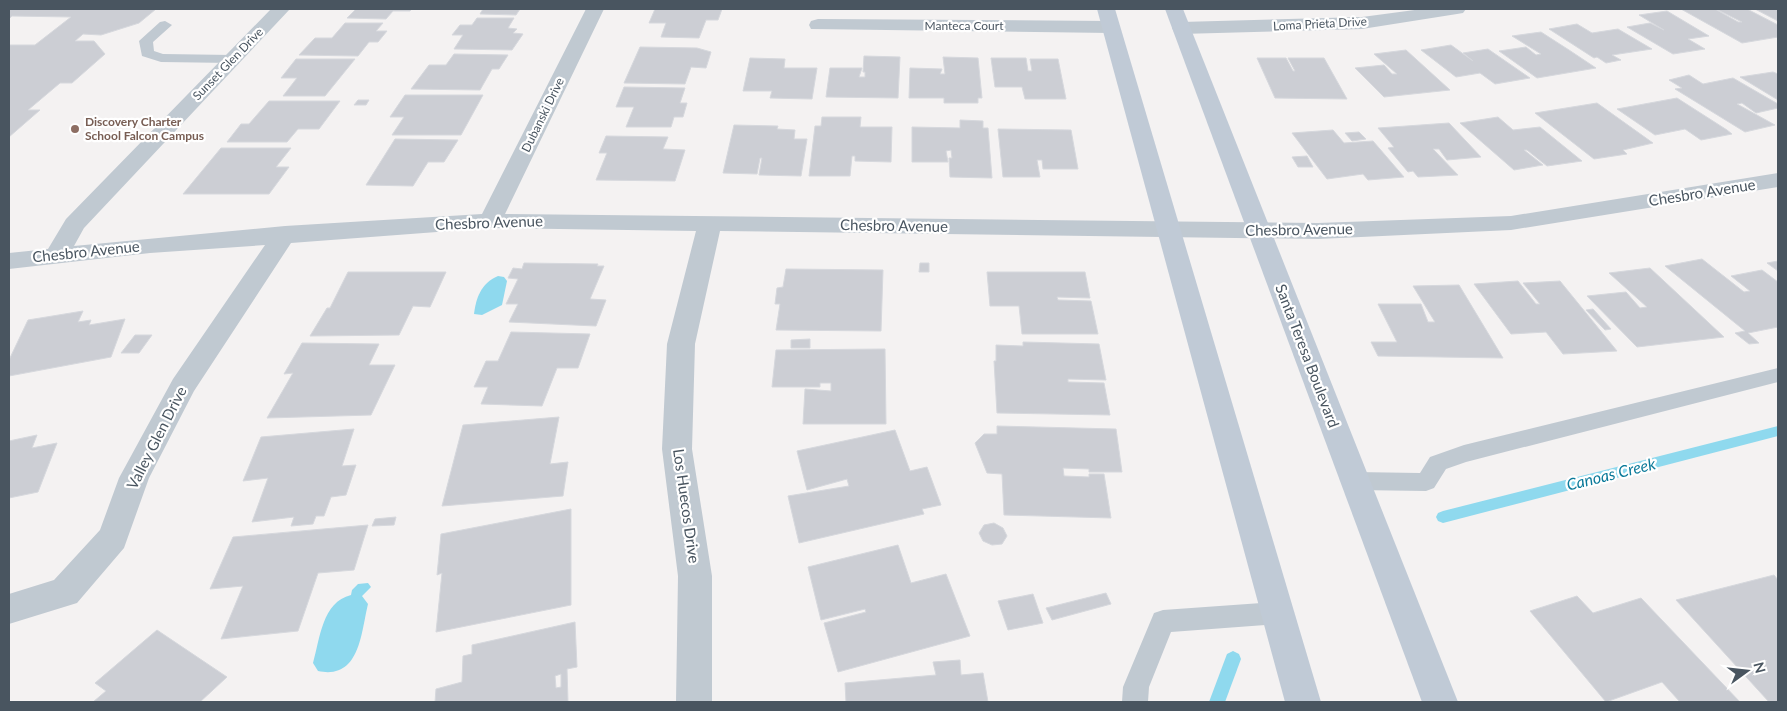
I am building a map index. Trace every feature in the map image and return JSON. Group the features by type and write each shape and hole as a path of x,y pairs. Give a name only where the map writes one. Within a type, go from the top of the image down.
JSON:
{"main road":[{"path":"1108,18 1303,702"},
{"name":"Santa Teresa Boulevard","path":"1177,18 1440,702"}],"street":[{"name":"Sunset Glen Drive","path":"57,254 74,224 281,9"},
{"name":"Dubanski Drive","path":"490,221 595,9"},
{"name":"Loma Prieta Drive","path":"1177,18 1362,23 1457,9"},
{"name":"Manteca Court","path":"818,25 1108,18"},
{"name":"Chesbro Avenue","path":"9,261 57,254 285,234 490,221 1318,231 1511,223 1778,180"},
{"name":"Los Huecos Drive","path":"694,702 695,576 678,440 681,344 710,224"},
{"name":"Valley Glen Drive","path":"9,609 65,592 113,538 134,478 184,386 285,234"}],"lane":[{"path":"165,24 146,41 147,54 161,58 232,59"},
{"path":"1355,481 1426,482 1438,463 1464,454 1778,375"},
{"path":"1135,702 1136,687 1163,621 1277,613"}],"water":[{"path":"498,276 504,277 507,281 502,305 482,315 474,314 476,302 483,287"},
{"path":"368,583 371,587 362,596 368,604 356,652 343,668 332,672 318,671 313,663 320,633 328,613 341,599 351,595 352,590 358,584"}],"building":[{"path":"9,9 156,9 139,23 101,35 83,34 75,41 94,41 105,54 72,83 60,83 28,110 40,110 9,137 9,45 35,45 71,17 12,16 9,19"},
{"path":"356,9 412,9 410,11 393,11 386,19 347,18"},
{"path":"483,9 520,9 516,15 480,14"},
{"path":"655,9 722,9 718,20 706,20 699,38 661,37 666,23 649,23"},
{"path":"1681,9 1715,9 1738,22 1742,22 1716,9 1747,9 1778,25 1778,37 1742,43"},
{"path":"1755,9 1778,9 1778,21"},
{"path":"1667,11 1709,36 1688,39 1705,49 1673,54 1627,27 1650,23 1664,30 1639,15"},
{"path":"477,18 514,18 508,28 517,29 513,33 523,34 512,50 454,49 463,35 452,35 460,25 472,25"},
{"path":"345,23 383,23 376,31 387,31 378,42 369,42 358,56 299,55 315,38 332,38"},
{"path":"1577,24 1592,33 1618,29 1652,49 1612,55 1621,60 1606,63 1597,57 1594,58 1549,29"},
{"path":"1541,32 1596,68 1537,78 1499,51 1526,47 1536,55 1541,54 1512,36"},
{"path":"1451,45 1473,61 1463,53 1488,49 1530,78 1495,84 1480,73 1456,77 1421,50"},
{"path":"640,47 697,48 711,52 706,68 691,67 685,84 624,83"},
{"path":"1406,50 1450,90 1384,97 1355,68 1384,65 1392,74 1397,74 1374,54"},
{"path":"454,54 508,55 499,69 492,69 480,90 411,89 429,65 446,65"},
{"path":"864,56 900,57 898,98 826,97 830,68 862,68 859,77 865,77 865,72 863,72"},
{"path":"943,57 978,58 982,98 978,98 978,103 944,103 944,98 909,98 910,68 942,69 940,74 945,74"},
{"path":"750,58 785,59 784,68 817,68 812,99 770,98 772,91 743,91"},
{"path":"991,58 1026,58 1028,71 1032,71 1030,59 1058,59 1066,99 1025,99 1022,87 995,87"},
{"path":"1257,58 1286,58 1293,71 1295,71 1288,58 1324,58 1347,99 1275,98"},
{"path":"296,59 355,59 325,96 283,96 297,78 281,78"},
{"path":"1773,72 1778,74 1778,100 1740,77"},
{"path":"1689,75 1703,84 1733,78 1778,104 1778,108 1756,113 1742,103 1737,104 1775,125 1745,132 1675,89 1682,88 1669,80"},
{"path":"624,87 685,88 680,103 687,103 683,117 674,117 671,127 626,127 634,107 616,107"},
{"path":"405,95 483,95 461,135 392,135 404,117 390,117"},
{"path":"1677,98 1732,134 1701,140 1685,129 1655,135 1617,109"},
{"path":"358,100 369,100 366,105 354,105"},
{"path":"269,101 340,101 319,129 298,129 287,142 227,142 241,124 249,124"},
{"path":"1597,103 1653,143 1623,150 1627,154 1594,159 1535,113"},
{"path":"822,117 861,117 860,127 892,127 891,162 855,161 855,156 852,156 850,176 809,176 815,126 821,126"},
{"path":"1498,117 1513,130 1540,127 1582,161 1547,166 1527,150 1524,150 1543,165 1514,170 1460,123"},
{"path":"960,120 983,121 983,128 988,128 992,178 950,177 949,158 952,158 951,150 946,151 948,162 912,162 912,127 960,128"},
{"path":"1449,123 1481,157 1447,160 1439,149 1433,149 1458,175 1418,177 1413,171 1408,172 1388,148 1394,147 1378,128"},
{"path":"734,125 778,126 777,129 795,130 794,139 807,139 801,176 759,175 762,158 760,158 757,174 723,173"},
{"path":"998,129 1071,130 1078,169 1043,169 1042,160 1037,160 1040,177 1003,177"},
{"path":"1333,130 1344,143 1373,141 1404,177 1368,180 1363,174 1327,179 1292,133"},
{"path":"1359,132 1366,139 1352,141 1345,133"},
{"path":"606,136 668,137 663,149 685,150 675,181 596,180 607,153 599,153"},
{"path":"395,139 458,140 444,162 428,162 413,186 366,185"},
{"path":"221,148 291,148 276,167 289,167 269,194 183,194"},
{"path":"1307,156 1313,167 1298,167 1292,157"},
{"path":"1702,259 1744,292 1750,291 1731,276 1762,270 1778,282 1778,327 1748,333 1759,343 1749,344 1735,333 1745,331 1665,266"},
{"path":"1778,261 1778,271 1767,263"},
{"path":"524,263 598,264 597,266 604,266 590,299 606,300 596,326 509,322 518,304 506,304 518,279 508,278 513,268 522,269"},
{"path":"920,263 929,263 929,272 919,272"},
{"path":"1650,268 1724,337 1637,347 1587,296 1626,292 1640,308 1647,307 1609,273"},
{"path":"786,269 883,270 881,331 776,330 780,304 775,304 777,288 783,287"},
{"path":"348,272 446,272 430,307 413,306 399,335 310,336 327,308 330,308"},
{"path":"987,272 1085,272 1090,298 1057,297 1058,300 1091,301 1098,334 1022,334 1019,306 990,306"},
{"path":"1518,281 1536,304 1540,304 1523,283 1560,281 1617,351 1563,354 1546,332 1511,334 1474,284"},
{"path":"1459,285 1503,358 1378,356 1371,342 1397,342 1378,304 1421,304 1428,322 1435,322 1413,286"},
{"path":"1593,309 1611,329 1605,330 1586,310"},
{"path":"83,311 78,322 91,320 89,325 125,319 111,357 9,376 9,360 28,320"},
{"path":"511,332 590,334 578,368 557,368 542,406 481,404 488,387 474,387 486,361 498,361"},
{"path":"135,335 152,335 139,353 121,353"},
{"path":"810,339 810,348 791,348 791,340"},
{"path":"1023,342 1099,344 1106,380 1068,379 1068,382 1104,383 1110,415 997,413 994,361 996,361 996,345 1023,346"},
{"path":"302,343 379,344 369,365 395,365 371,415 267,418 293,373 284,374"},
{"path":"885,349 886,424 803,424 805,389 831,391 831,383 820,383 820,387 772,387 776,350"},
{"path":"559,417 550,464 568,462 563,496 442,506 463,425"},
{"path":"997,426 1116,429 1122,472 1089,472 1089,469 1063,468 1064,476 1089,477 1089,474 1104,474 1111,518 1004,515 1002,474 987,473 975,443 984,434 997,434"},
{"path":"354,429 342,466 356,465 346,495 331,497 324,516 316,516 313,524 291,526 294,517 252,522 268,478 243,481 261,437"},
{"path":"895,430 910,471 927,467 941,505 922,509 924,514 799,543 788,496 849,486 847,479 807,490 797,451"},
{"path":"37,435 32,448 57,443 38,492 9,498 9,441"},
{"path":"571,509 571,605 436,632 442,573 437,575 441,534"},
{"path":"396,517 394,525 372,526 375,519"},
{"path":"994,523 1003,528 1007,536 1002,544 992,545 983,541 979,533 984,525"},
{"path":"368,525 354,570 318,573 298,631 221,639 243,586 210,589 233,537"},
{"path":"898,545 911,583 946,574 970,636 838,672 824,623 866,612 865,609 821,620 808,567"},
{"path":"1774,575 1778,580 1778,702 1769,702 1676,600"},
{"path":"1106,593 1111,604 1052,620 1046,608"},
{"path":"1033,594 1043,623 1008,630 998,601"},
{"path":"1577,596 1593,613 1641,598 1740,702 1680,702 1662,682 1606,702 1530,611"},
{"path":"575,622 577,667 567,669 568,702 435,702 436,689 462,682 463,656 472,654 472,645","holes":["561,674 561,687 556,688 555,676"]},
{"path":"157,630 227,677 200,702 93,702 106,691 95,683"},
{"path":"960,660 961,675 983,673 988,702 846,702 845,683 936,675 933,662"}],"waterway":[{"name":"Canoas Creek","path":"1443,517 1778,431"},
{"name":"Canoas Creek","path":"1217,702 1233,659"}],"place":[{"name":"Discovery Charter School Falcon Campus","path":"75,129"}]}
